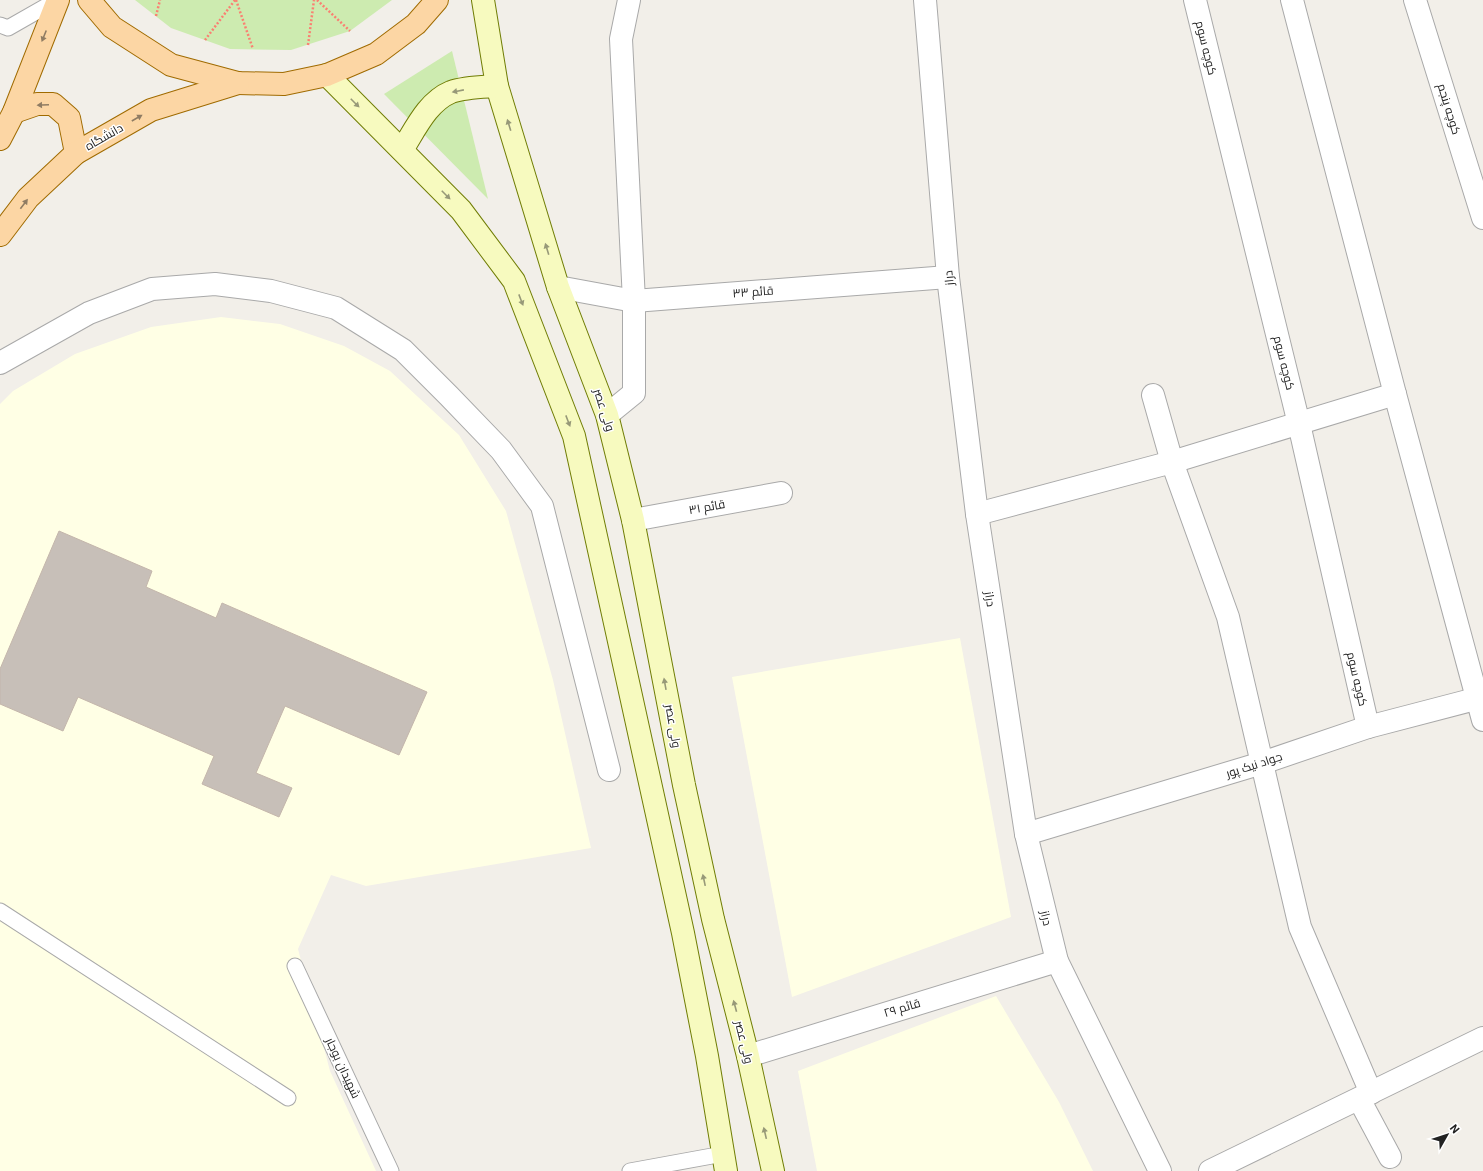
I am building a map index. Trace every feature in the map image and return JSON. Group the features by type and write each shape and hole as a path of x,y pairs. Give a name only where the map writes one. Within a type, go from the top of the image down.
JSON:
{"main road":[{"path":"0,139 14,112 58,0"},
{"path":"89,0 112,27 171,65 238,83 284,84 327,75 376,54 416,24 437,0"},
{"name":"ولی عصر","path":"483,0 497,86 558,286 607,415 634,520 684,785 713,919 748,1056 773,1171"},
{"path":"327,75 461,210 514,281 574,436 683,933 724,1163"},
{"name":"دانشگاه","path":"0,235 28,198 76,153 151,110 238,83"},
{"path":"402,150 433,103 451,92 497,86"},
{"path":"14,112 37,104 53,104 69,118 76,153"}],"street":[{"path":"607,415 634,393 634,301 621,39 629,0"},
{"name":"دراز","path":"925,0 948,277 976,514 1026,834 1056,961 1160,1171"},
{"name":"کوچه سوم","path":"1194,0 1299,424 1368,727"},
{"path":"1292,0 1395,394 1480,698 1483,720"},
{"name":"کوچه پنجم","path":"1415,0 1482,213"},
{"name":"قائم ۳۳","path":"558,286 634,301 948,277"},
{"path":"0,364 89,313 152,289 215,284 271,291 336,308 402,350 501,450 542,506 609,770"},
{"path":"976,514 1172,462 1395,394"},
{"path":"1153,396 1172,462 1228,617 1300,927 1390,1158"},
{"name":"قائم ۳۱","path":"634,520 781,493"},
{"name":"جواد نیک پور","path":"1026,834 1262,763 1368,727 1480,698"},
{"name":"قائم ۲۹","path":"748,1056 1056,961"},
{"path":"1210,1171 1483,1038"}],"lane":[{"path":"0,25 8,28 58,0"},
{"path":"0,911 288,1098"},
{"name":"شهیدان بوجار","path":"294,966 391,1171"},
{"path":"630,1171 724,1163"}],"path":[{"path":"156,16 160,0"},
{"path":"205,40 235,0"},
{"path":"235,0 253,49"},
{"path":"316,0 350,31"},
{"path":"308,44 316,0"}],"shaded area":[{"path":"221,317 280,324 344,346 390,371 459,435 506,511 553,680 591,848 366,886 331,875 298,949 330,1071 376,1171 0,1171 0,404 13,391 75,354 151,327"},
{"path":"960,638 1011,917 792,997 732,677"},
{"path":"996,996 1059,1102 1093,1171 817,1171 798,1071"}],"green space":[{"path":"135,0 392,0 350,31 291,50 230,49 171,28"},
{"path":"452,51 488,199 384,94"}],"building":[{"path":"59,531 152,571 146,587 216,618 222,603 427,692 399,755 285,706 256,773 292,788 279,817 202,784 214,756 78,697 63,731 0,704 0,669"}]}
